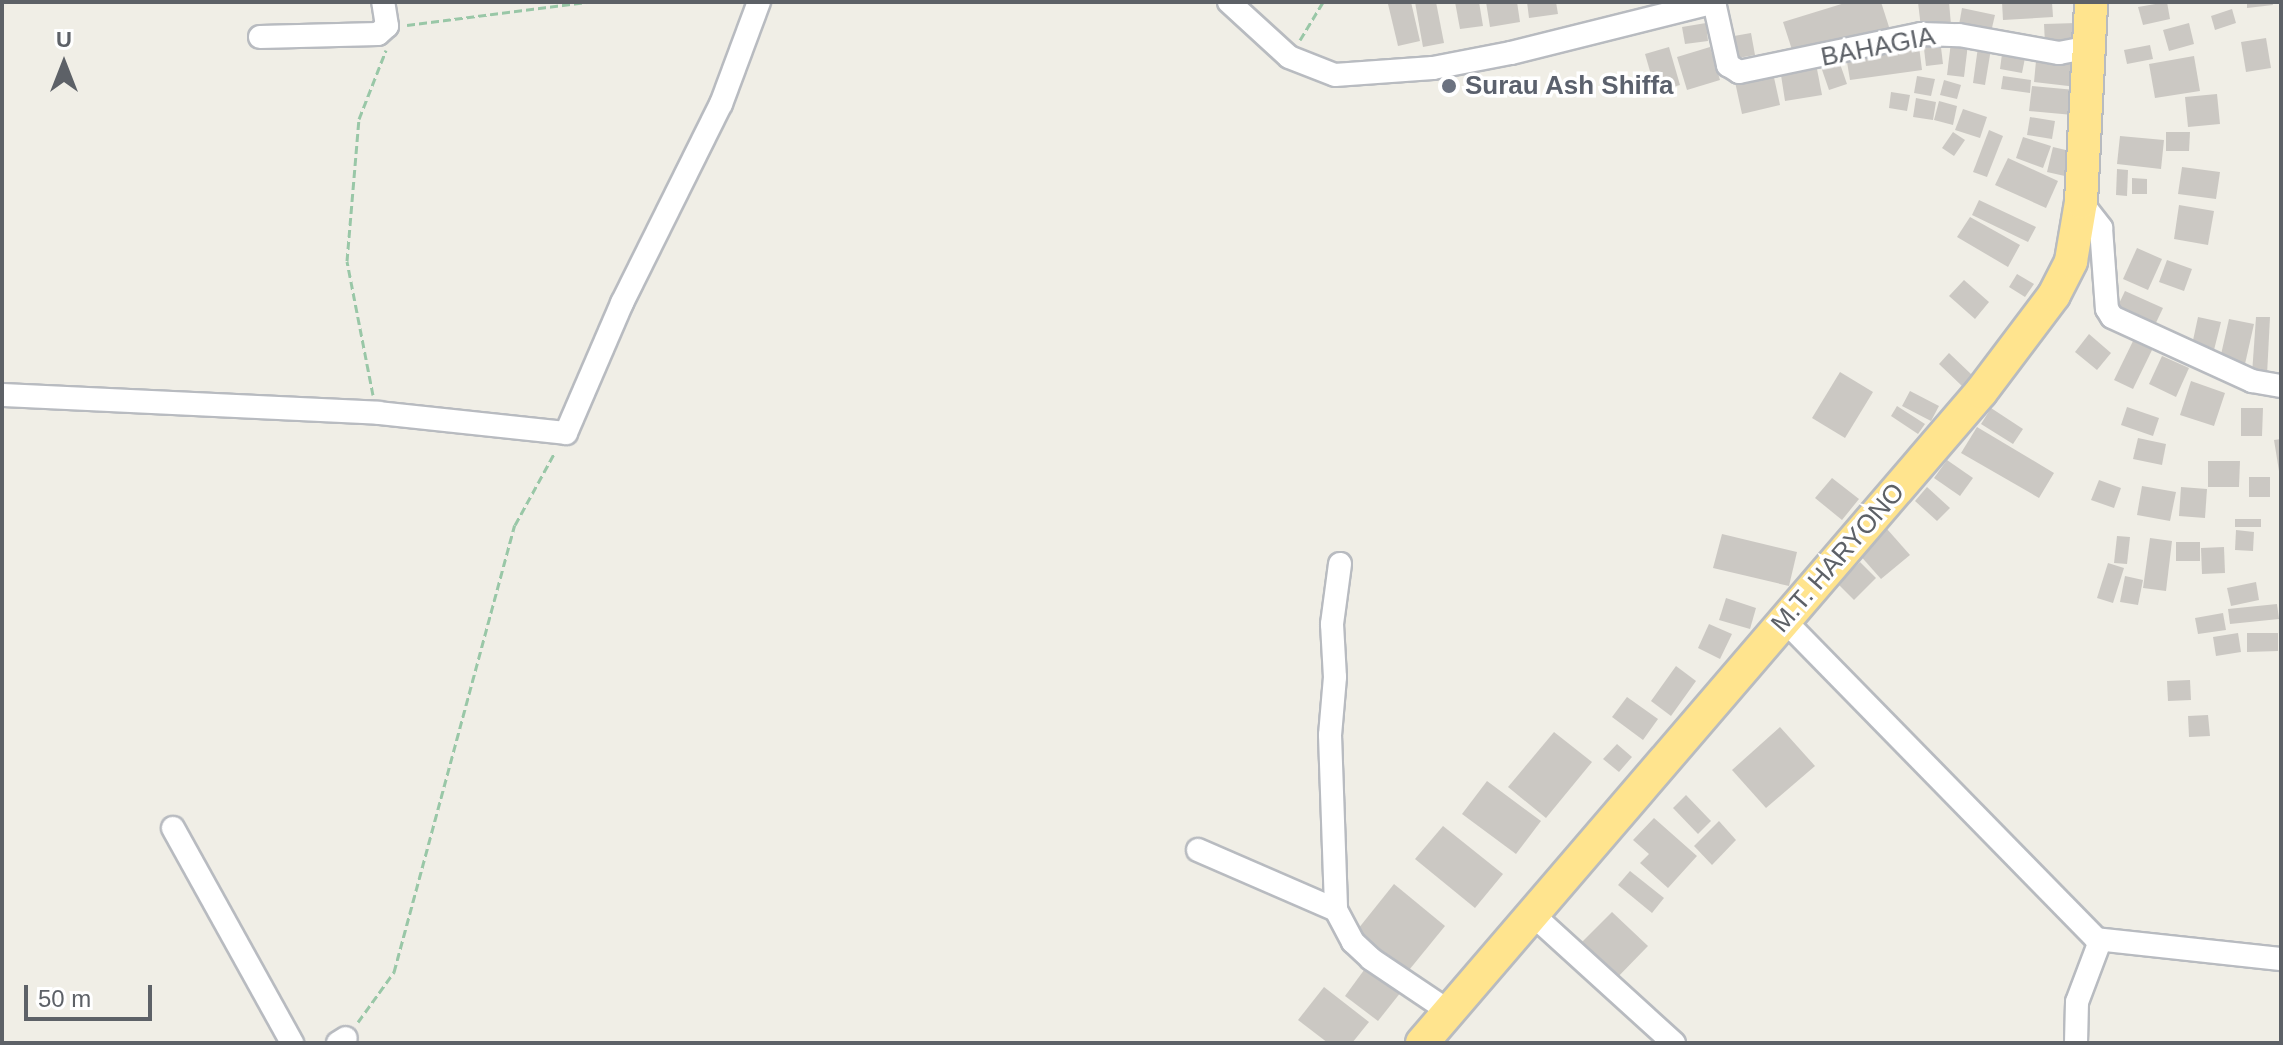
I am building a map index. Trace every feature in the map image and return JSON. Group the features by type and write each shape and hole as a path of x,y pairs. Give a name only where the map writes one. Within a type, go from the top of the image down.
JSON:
{"highway":[{"name":"M.T. HARYONO","path":"1422,1043 1981,392 2054,295 2071,261 2081,202 2091,2"}],"street":[{"path":"260,37 378,34 391,26 383,2"},
{"path":"2,395 379,413 566,433 622,303 721,104 759,2"},
{"path":"1229,2 1289,57 1335,75 1433,68 1556,44 1715,2"},
{"name":"BAHAGIA","path":"1715,2 1728,65 1739,72 1921,34 1959,35 2059,53 2079,49 2090,39"},
{"path":"2081,202 2101,228 2107,309 2112,317 2259,384 2281,386"},
{"path":"1340,564 1332,624 1335,677 1330,735 1336,910 1353,942 1371,959 1450,1012"},
{"path":"1784,620 2100,941 2281,959"},
{"path":"173,828 292,1043"},
{"path":"1198,850 1336,910"},
{"path":"1532,914 1674,1043"},
{"path":"2076,1043 2077,1002 2100,941"}],"path":[{"path":"379,413 365,368 347,261 359,119 391,26 587,2"},
{"path":"1289,57 1323,2"},
{"path":"342,1041 394,972 515,525 566,433"}],"building":[{"path":"1411,2 1420,41 1398,46 1388,4"},
{"path":"1415,2 1436,2 1444,43 1423,47"},
{"path":"1455,2 1479,2 1483,26 1460,29"},
{"path":"1486,2 1517,2 1520,22 1490,27"},
{"path":"1527,2 1556,2 1558,14 1529,18"},
{"path":"1848,2 1881,2 1890,30 1795,59 1783,22"},
{"path":"1918,2 1949,2 1951,25 1921,28"},
{"path":"2002,2 2052,2 2053,17 2003,20"},
{"path":"2167,2 2170,19 2143,25 2138,7"},
{"path":"2247,2 2272,2 2273,5 2247,8"},
{"path":"1962,8 1995,15 1991,32 1959,25"},
{"path":"2232,9 2236,23 2215,30 2211,16"},
{"path":"1706,23 1708,41 1685,44 1682,27"},
{"path":"2077,23 2078,42 2045,44 2044,24"},
{"path":"2189,23 2194,44 2169,51 2163,30"},
{"path":"1751,33 1755,55 1738,58 1734,36"},
{"path":"2266,38 2271,68 2246,72 2241,42"},
{"path":"1940,39 1943,64 1926,66 1923,40"},
{"path":"1951,42 1968,44 1964,77 1947,75"},
{"path":"2150,45 2153,59 2127,64 2124,50"},
{"path":"1919,46 1922,70 1850,80 1846,56"},
{"path":"1669,47 1680,85 1656,92 1645,54"},
{"path":"1710,47 1720,80 1687,90 1677,57"},
{"path":"1978,47 1991,49 1985,85 1973,83"},
{"path":"2002,54 2025,58 2022,73 2000,69"},
{"path":"2194,56 2200,91 2155,98 2149,64"},
{"path":"1838,58 1847,84 1829,90 1820,64"},
{"path":"2036,61 2079,65 2077,87 2034,82"},
{"path":"1817,69 1822,95 1785,101 1781,75"},
{"path":"1773,73 1780,105 1742,114 1735,82"},
{"path":"1917,76 1935,79 1931,96 1914,93"},
{"path":"2003,76 2031,80 2030,93 2001,89"},
{"path":"1944,80 1961,85 1957,99 1940,95"},
{"path":"2032,86 2086,91 2084,116 2029,111"},
{"path":"1891,92 1910,95 1907,111 1889,108"},
{"path":"2217,94 2220,124 2188,127 2185,97"},
{"path":"1916,98 1936,102 1933,120 1913,117"},
{"path":"1939,101 1957,106 1953,125 1934,120"},
{"path":"1963,109 1987,117 1980,138 1955,130"},
{"path":"2030,117 2055,121 2052,139 2027,135"},
{"path":"1989,130 2003,136 1987,177 1973,172"},
{"path":"1953,132 1965,140 1954,156 1942,148"},
{"path":"2166,132 2190,132 2189,151 2166,151"},
{"path":"2120,136 2164,140 2161,169 2117,164"},
{"path":"2023,137 2051,146 2043,168 2016,158"},
{"path":"2053,147 2083,154 2078,179 2047,172"},
{"path":"2008,158 2058,181 2046,208 1995,185"},
{"path":"2182,167 2220,172 2216,199 2178,194"},
{"path":"2117,169 2128,170 2127,196 2116,195"},
{"path":"2132,178 2147,179 2147,194 2132,194"},
{"path":"1979,200 2036,227 2028,242 1972,215"},
{"path":"2179,205 2214,211 2208,245 2174,239"},
{"path":"1970,217 2020,245 2008,267 1957,237"},
{"path":"2137,248 2162,259 2148,290 2123,279"},
{"path":"2167,260 2192,269 2184,291 2159,282"},
{"path":"2017,274 2034,284 2025,297 2009,287"},
{"path":"1964,280 1989,302 1975,319 1949,296"},
{"path":"2125,291 2163,308 2153,329 2115,312"},
{"path":"2198,317 2221,322 2214,350 2192,345"},
{"path":"2256,317 2270,317 2267,375 2252,374"},
{"path":"2229,319 2254,324 2245,364 2220,359"},
{"path":"2089,334 2111,353 2097,370 2075,352"},
{"path":"2134,339 2153,348 2133,389 2114,380"},
{"path":"1949,353 1972,375 1962,386 1939,364"},
{"path":"2162,356 2189,368 2176,397 2149,384"},
{"path":"1840,372 1873,392 1845,438 1812,418"},
{"path":"2191,381 2225,393 2214,426 2180,415"},
{"path":"1910,391 1939,406 1931,421 1902,406"},
{"path":"1897,406 1925,424 1918,434 1891,416"},
{"path":"2127,407 2159,418 2153,436 2121,425"},
{"path":"1991,408 2023,429 2013,444 1981,424"},
{"path":"2241,408 2263,408 2262,436 2241,436"},
{"path":"1977,427 2054,473 2039,498 1961,453"},
{"path":"2138,438 2166,444 2162,465 2133,459"},
{"path":"2281,439 2281,471 2279,471 2274,440"},
{"path":"1947,460 1973,478 1960,496 1934,478"},
{"path":"2208,461 2240,461 2239,487 2208,487"},
{"path":"2249,477 2270,477 2270,497 2249,497"},
{"path":"1832,478 1859,499 1842,520 1815,498"},
{"path":"2099,480 2121,488 2114,508 2091,500"},
{"path":"2142,486 2176,492 2170,521 2137,515"},
{"path":"1927,487 1950,508 1937,521 1915,501"},
{"path":"2181,487 2207,489 2205,518 2179,516"},
{"path":"2235,519 2261,519 2261,527 2235,527"},
{"path":"1887,529 1910,555 1881,579 1858,553"},
{"path":"2236,530 2254,532 2253,551 2235,550"},
{"path":"1722,534 1797,552 1789,586 1713,568"},
{"path":"2117,536 2130,537 2127,564 2114,563"},
{"path":"2150,538 2172,541 2166,591 2143,588"},
{"path":"2176,542 2200,542 2200,561 2176,561"},
{"path":"2224,547 2225,573 2202,574 2201,548"},
{"path":"1860,562 1876,578 1854,600 1838,584"},
{"path":"2108,563 2124,568 2113,603 2097,598"},
{"path":"2125,576 2143,580 2138,605 2120,602"},
{"path":"2256,582 2259,600 2231,606 2227,588"},
{"path":"1726,598 1756,608 1750,629 1719,620"},
{"path":"2277,604 2279,619 2230,624 2228,609"},
{"path":"2223,613 2226,630 2198,634 2195,618"},
{"path":"1709,624 1732,634 1720,659 1698,648"},
{"path":"2238,633 2241,652 2216,656 2213,637"},
{"path":"2247,633 2278,633 2278,651 2247,652"},
{"path":"1676,666 1696,681 1671,716 1651,701"},
{"path":"2190,680 2191,700 2168,701 2167,681"},
{"path":"1627,697 1658,719 1643,740 1612,717"},
{"path":"2208,715 2210,736 2189,737 2188,716"},
{"path":"1780,727 1815,766 1766,808 1732,770"},
{"path":"1554,732 1592,762 1546,818 1508,787"},
{"path":"1617,744 1632,757 1619,772 1603,759"},
{"path":"1487,781 1541,821 1516,854 1462,814"},
{"path":"1686,795 1711,821 1698,834 1673,808"},
{"path":"1654,818 1697,856 1668,888 1640,863 1649,854 1633,840"},
{"path":"1719,821 1736,840 1712,865 1694,846"},
{"path":"1443,826 1503,874 1475,908 1415,859"},
{"path":"1630,871 1664,898 1652,913 1618,885"},
{"path":"1394,884 1445,926 1405,975 1354,934"},
{"path":"1612,912 1648,946 1612,983 1576,948"},
{"path":"1367,966 1401,992 1378,1021 1345,996"},
{"path":"1324,987 1369,1022 1352,1043 1328,1043 1298,1020"}],"place":[{"name":"Surau Ash Shiffa","path":"1449,86"}]}
